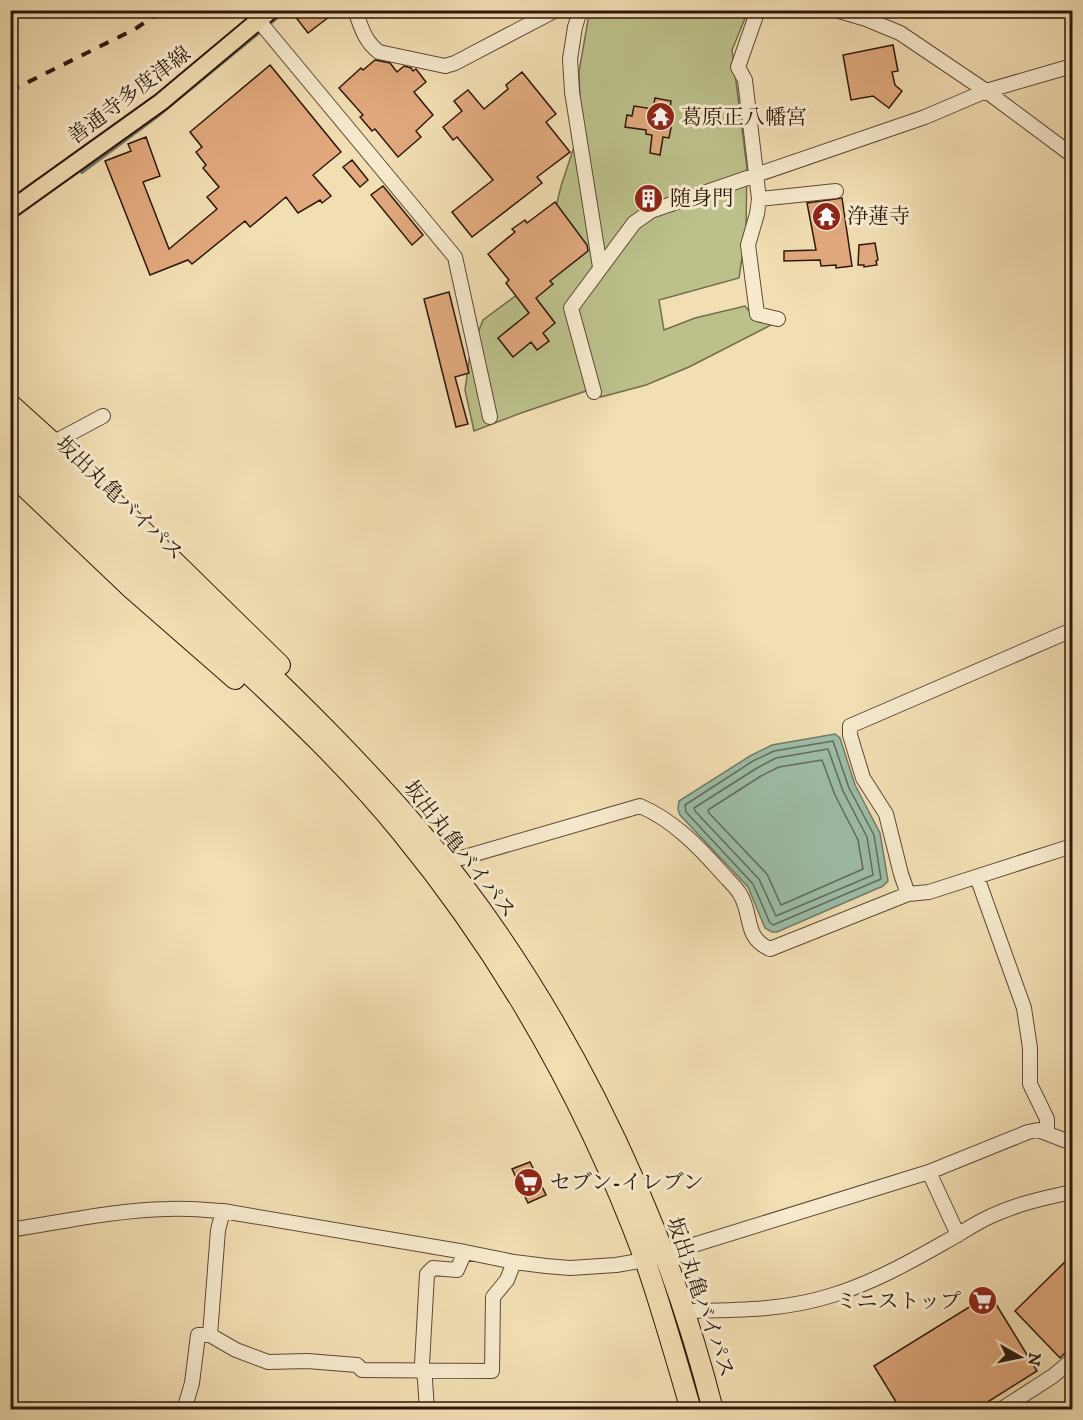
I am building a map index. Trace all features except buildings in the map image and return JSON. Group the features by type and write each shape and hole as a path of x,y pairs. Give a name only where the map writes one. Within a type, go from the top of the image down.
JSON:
{"highway":[{"path":"10,404 274,659 384,783 411,822"},
{"name":"坂出丸亀バイパス","path":"10,427 282,685 411,822 521,968 559,1030 601,1109 663,1254 684,1311 713,1410"},
{"name":"坂出丸亀バイパス","path":"10,451 272,695 401,831 461,908 512,986 583,1117 607,1169 645,1260 691,1410"},
{"path":"10,473 132,589 356,782"}],"main road":[{"name":"善通寺多度津線","path":"10,210 161,102 265,22"}],"street":[{"path":"355,10 364,35 371,46 379,52 445,66 455,63 556,10"},
{"path":"582,10 575,27 570,59 572,92 600,267"},
{"path":"758,10 738,68 745,80 759,199 748,245 757,314 778,319"},
{"path":"836,10 900,33 986,91 1072,155"},
{"path":"265,22 454,257 490,417"},
{"path":"594,392 571,308 634,223 651,211 925,117 986,91 1072,66"},
{"path":"759,199 836,191"},
{"path":"49,442 60,439 103,416"},
{"path":"908,894 886,814 862,778 849,726 1072,630"},
{"path":"444,863 639,806 668,820 716,867 741,895 754,937 760,944 770,949 908,894 929,892 1072,846"},
{"path":"977,877 1024,1008 1030,1048 1030,1084 1047,1119 1047,1133"},
{"path":"10,1230 156,1209 223,1211 514,1262 570,1268 616,1265 645,1260 929,1172 1028,1132 1038,1130 1072,1143"},
{"path":"929,1172 958,1235"},
{"path":"684,1311 783,1308 834,1295 873,1279 989,1217 1032,1200 1072,1192"},
{"path":"210,1335 218,1230 223,1211"},
{"path":"427,1410 422,1364 427,1274 433,1268 457,1270 465,1252"},
{"path":"184,1410 192,1383 198,1335 210,1335 246,1354 268,1362 357,1365 362,1370 492,1371 493,1297 507,1280 514,1262"},
{"path":"1000,1410 1053,1376 1072,1360"}],"green space":[{"path":"602,10 748,11 732,50 747,168 746,230 739,278 659,300 664,330 695,318 745,306 755,318 773,324 689,367 646,385 601,397 578,317 588,389 474,431 465,390 470,353 483,320 533,283 546,248 561,186 581,126 579,72 589,14"}],"water":[{"path":"835,734 840,738 855,785 880,833 888,881 883,886 777,932 772,932 765,928 748,887 680,815 679,801 750,756 772,745"}],"waterway":[{"path":"82,172 156,117 286,10"}],"railway":[{"path":"10,91 135,29 163,10"}],"place":[{"name":"葛原正八幡宮","path":"660,117"},
{"name":"随身門","path":"649,198"},
{"name":"浄蓮寺","path":"826,216"},
{"name":"セブン-イレブン","path":"529,1182"},
{"name":"ミニストップ","path":"982,1301"}]}
